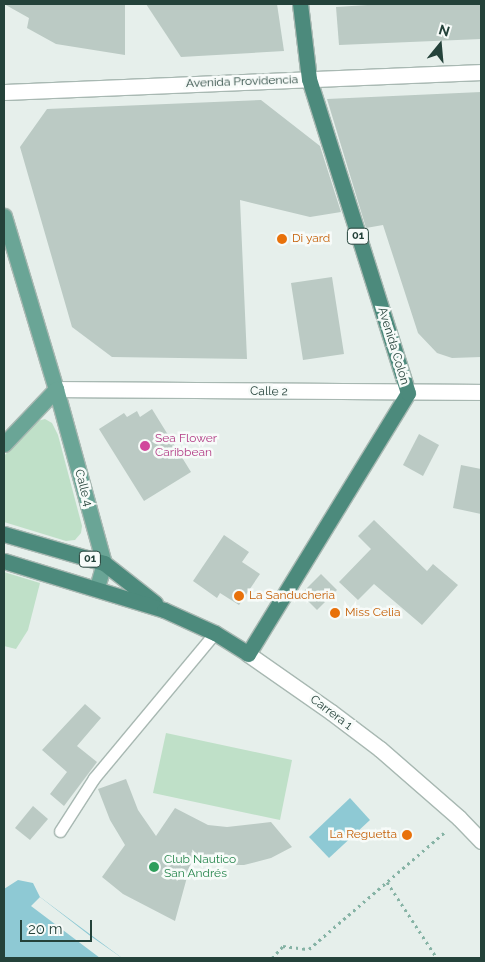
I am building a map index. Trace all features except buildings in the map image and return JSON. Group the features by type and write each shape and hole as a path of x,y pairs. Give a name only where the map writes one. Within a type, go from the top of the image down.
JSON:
{"highway":[{"name":"Avenida Colón","path":"248,654 408,393 309,79 300,4"},
{"name":"Carrera 1","path":"4,534 104,564 164,610"},
{"name":"Carrera 1","path":"4,561 164,610 215,633 248,654"}],"main road":[{"name":"Calle 4","path":"4,216 56,389 104,564"},
{"path":"4,444 56,389"},
{"path":"97,588 104,564"}],"street":[{"name":"Avenida Providencia","path":"4,92 481,72"},
{"name":"Calle 2","path":"56,389 408,393 481,392"},
{"name":"Carrera 1","path":"248,654 324,706 373,744 459,818 481,841"}],"lane":[{"path":"60,831 94,778 215,633"}],"path":[{"path":"272,958 282,946 309,949 459,818"},
{"path":"387,882 437,958"}],"green space":[{"path":"45,419 52,423 58,435 82,526 81,533 75,540 66,541 4,522 4,456 30,426 37,421"},
{"path":"4,572 40,583 28,630 16,649 4,646"},
{"path":"166,733 292,760 280,820 153,793"}],"water":[{"path":"350,798 370,820 329,858 309,837"},
{"path":"18,880 33,883 40,897 122,958 4,958 4,889"}],"pier":[{"path":"40,897 122,958 100,958 31,906"}],"place":[{"name":"Di yard","path":"282,239"},
{"name":"Sea Flower Caribbean","path":"145,446"},
{"name":"La Sanducheria","path":"239,596"},
{"name":"Miss Celia","path":"335,613"},
{"name":"La Reguetta","path":"407,835"},
{"name":"Club Nautico San Andrés","path":"154,867"}]}
